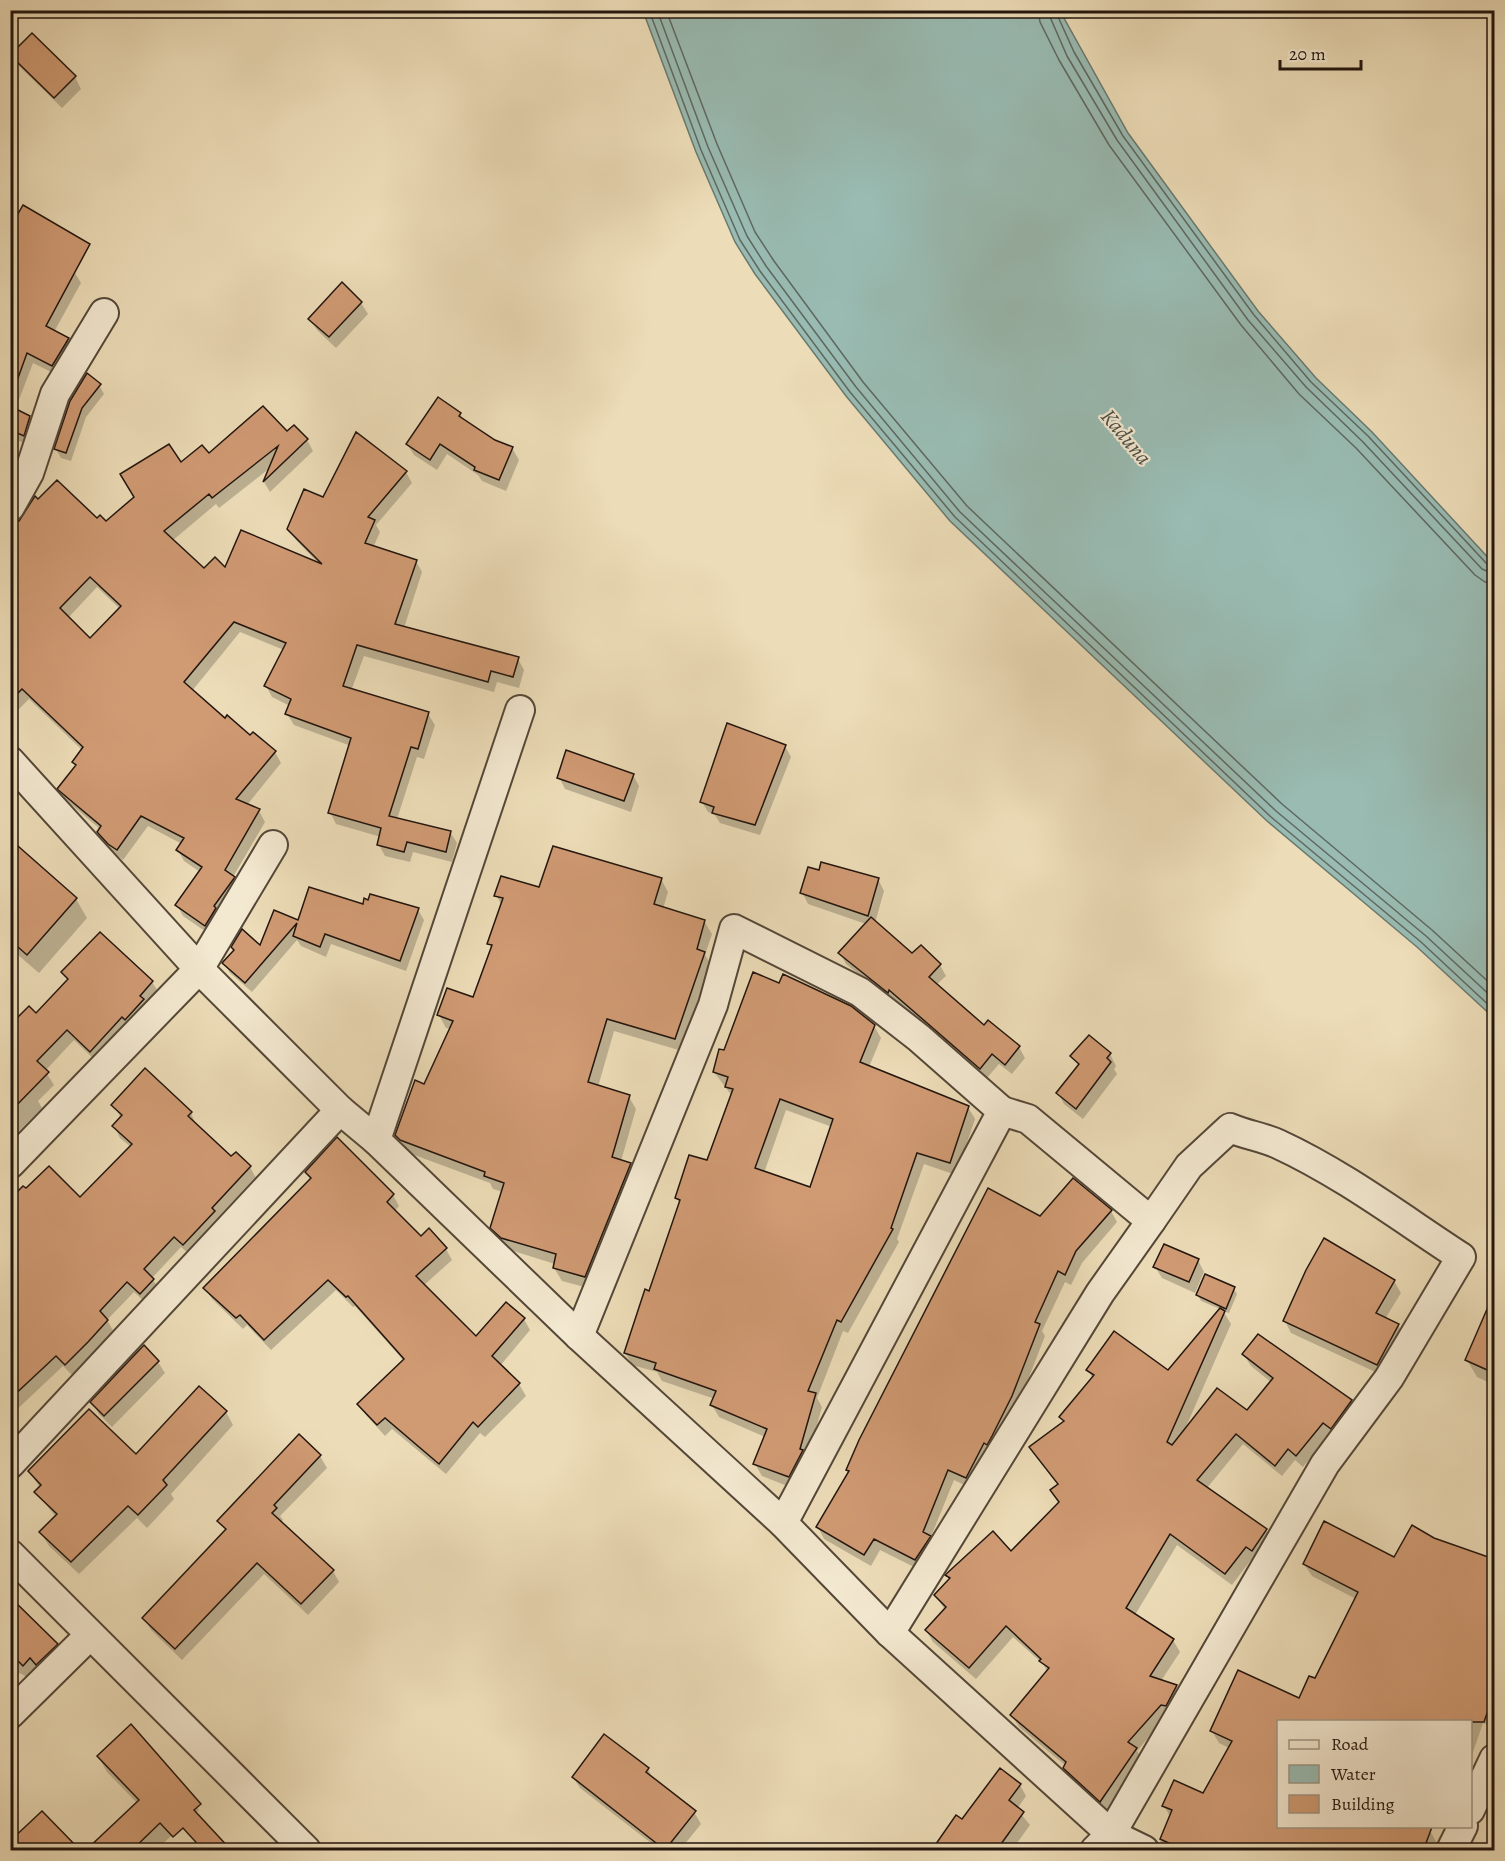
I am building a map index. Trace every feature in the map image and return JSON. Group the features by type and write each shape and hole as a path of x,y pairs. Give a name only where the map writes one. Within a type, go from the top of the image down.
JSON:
{"street":[{"path":"10,507 29,473 55,394 104,313"},
{"path":"376,1140 520,710"},
{"path":"10,761 199,969 340,1110 376,1140 579,1336 783,1523 890,1634 1103,1842 1144,1851"},
{"path":"10,1164 199,969 273,845"},
{"path":"579,1336 713,1005 734,928 860,992 919,1038 1002,1111 1028,1119 1151,1221"},
{"path":"10,1464 340,1110"},
{"path":"783,1523 1002,1111"},
{"path":"890,1634 1100,1293 1189,1166 1230,1128 1276,1143 1335,1173 1461,1257 1389,1378 1325,1464 1103,1842"},
{"path":"10,1554 306,1851"},
{"path":"10,1714 90,1635"},
{"path":"1472,1806 1494,1759"},
{"path":"1451,1851 1462,1828"}],"water":[{"name":"Kaduna","path":"643,11 1060,11 1128,133 1258,311 1316,378 1372,432 1494,564 1494,1018 1417,947 1267,821 950,521 846,396 755,274 735,242 696,152"}],"building":[{"path":"32,33 76,76 54,98 10,55"},
{"path":"23,205 90,244 46,326 69,338 52,366 27,353 13,392 10,228"},
{"path":"342,282 362,302 329,337 308,319"},
{"path":"87,373 101,384 82,408 66,453 54,449 70,401"},
{"path":"438,397 461,413 459,416 495,440 513,447 499,480 474,470 475,467 440,444 430,460 406,444"},
{"path":"10,406 30,416 24,436 10,430"},
{"path":"263,406 287,431 294,425 308,439 263,482 278,446 212,498 209,494 164,531 204,568 215,557 225,567 241,530 322,564 287,529 304,489 323,497 356,432 407,471 368,517 375,520 365,543 417,560 395,624 519,657 513,677 491,671 488,682 357,645 343,686 429,712 418,749 411,747 389,816 451,831 446,852 407,842 404,852 377,845 381,828 328,813 351,738 285,714 291,699 264,686 286,643 234,622 184,682 225,718 227,715 250,735 253,732 276,751 236,799 260,809 225,870 235,877 214,906 216,908 205,926 175,905 202,867 176,850 184,838 141,816 117,850 108,844 97,832 101,826 57,789 76,765 72,762 83,747 22,689 10,701 10,523 19,521 35,496 38,499 57,480 97,518 100,515 106,521 134,497 120,474 169,444 181,462 202,445 209,453","holes":["90,577 121,606 90,638 60,608"]},
{"path":"727,723 786,745 755,825 712,813 714,807 700,802"},
{"path":"566,750 634,774 624,801 557,778"},
{"path":"10,839 77,898 27,955 10,940"},
{"path":"553,846 662,878 654,904 705,920 697,949 705,952 675,1039 607,1019 588,1082 630,1095 612,1157 631,1163 585,1277 553,1268 556,1254 501,1238 490,1228 504,1183 484,1176 485,1172 400,1140 395,1135 415,1080 424,1084 453,1021 437,1015 447,988 473,997 492,945 487,944 503,898 494,896 501,876 539,887"},
{"path":"821,862 879,878 868,916 800,893 808,867 819,870"},
{"path":"309,887 363,904 364,898 368,900 370,894 419,908 400,961 325,934 320,947 293,936 297,923 245,983 222,963 234,950 231,947 242,929 260,945 274,910 298,920"},
{"path":"871,917 912,953 921,945 941,964 929,977 984,1025 988,1020 1020,1046 1005,1065 992,1054 980,1069 889,990 888,993 838,953"},
{"path":"100,932 153,981 140,996 144,999 125,1020 122,1017 90,1052 67,1030 37,1061 49,1072 10,1112 10,1025 29,1006 36,1013 68,979 61,972"},
{"path":"753,972 779,983 783,974 851,1006 875,1025 860,1062 969,1106 950,1163 917,1153 891,1228 893,1229 841,1322 837,1320 808,1391 816,1393 800,1449 803,1450 789,1477 753,1464 767,1429 710,1405 716,1391 654,1369 656,1363 624,1353 645,1289 649,1291 680,1200 675,1198 689,1155 707,1160 733,1089 725,1087 728,1077 713,1072 719,1049 724,1050","holes":["780,1099 833,1119 810,1187 755,1168"]},
{"path":"1089,1035 1111,1053 1107,1058 1111,1062 1076,1109 1056,1093 1079,1064 1070,1056"},
{"path":"145,1068 192,1112 188,1116 231,1156 236,1152 251,1166 212,1208 215,1211 183,1245 174,1237 144,1269 154,1279 140,1294 127,1282 100,1311 108,1320 65,1365 56,1356 10,1399 10,1199 23,1186 26,1188 49,1166 80,1197 132,1144 112,1126 122,1115 111,1105"},
{"path":"337,1137 394,1194 387,1202 421,1236 429,1228 447,1248 416,1276 476,1336 506,1302 525,1318 492,1356 520,1383 478,1427 473,1422 439,1464 385,1418 377,1425 357,1404 404,1359 348,1296 346,1297 328,1280 264,1340 240,1315 236,1318 203,1288 311,1178 305,1172"},
{"path":"1073,1178 1112,1210 1076,1251 1065,1275 1058,1271 1035,1322 1040,1324 1012,1396 987,1445 984,1443 966,1478 948,1470 923,1532 931,1536 915,1560 874,1539 864,1555 816,1527 849,1471 846,1470 859,1440 988,1188 1040,1216"},
{"path":"1324,1238 1395,1280 1376,1313 1399,1324 1377,1365 1283,1321 1306,1270"},
{"path":"1164,1244 1199,1259 1189,1282 1153,1267"},
{"path":"1205,1274 1235,1287 1226,1309 1196,1295"},
{"path":"1494,1293 1494,1373 1465,1360"},
{"path":"1220,1308 1225,1311 1167,1442 1172,1445 1217,1388 1247,1410 1273,1378 1242,1354 1258,1334 1352,1400 1331,1429 1323,1423 1296,1456 1288,1449 1275,1466 1236,1434 1197,1480 1267,1529 1252,1551 1246,1547 1225,1574 1170,1534 1126,1608 1174,1639 1150,1676 1177,1685 1166,1706 1161,1705 1128,1742 1137,1748 1100,1802 1063,1768 1066,1762 1010,1715 1049,1668 1039,1661 1041,1659 1006,1626 969,1668 925,1630 946,1607 934,1595 950,1578 945,1575 993,1531 1011,1551 1059,1502 1050,1490 1058,1484 1029,1447 1064,1421 1059,1417 1094,1375 1086,1370 1114,1331 1168,1370"},
{"path":"144,1345 159,1361 104,1416 90,1402"},
{"path":"199,1386 227,1411 163,1480 167,1485 138,1515 128,1506 71,1562 39,1532 57,1514 34,1492 41,1485 28,1471 89,1409 136,1454"},
{"path":"299,1434 321,1455 274,1505 277,1508 272,1513 334,1570 301,1604 257,1563 175,1649 142,1618 226,1529 217,1521"},
{"path":"1324,1521 1394,1557 1412,1525 1434,1538 1494,1559 1494,1693 1484,1722 1472,1722 1472,1720 1277,1720 1277,1828 1432,1828 1423,1851 1186,1851 1160,1839 1172,1810 1162,1806 1174,1780 1203,1793 1232,1741 1210,1731 1238,1670 1299,1698 1309,1676 1315,1678 1358,1592 1303,1564"},
{"path":"10,1597 58,1644 36,1665 30,1658 23,1666 10,1653"},
{"path":"131,1724 201,1804 194,1810 232,1851 204,1851 183,1828 173,1837 160,1823 131,1851 85,1851 139,1800 97,1756"},
{"path":"604,1734 649,1768 646,1772 696,1811 665,1850 572,1777"},
{"path":"1000,1768 1021,1784 1009,1800 1024,1812 996,1851 931,1851 956,1815 962,1819"},
{"path":"42,1811 81,1851 10,1851 10,1841"}]}
